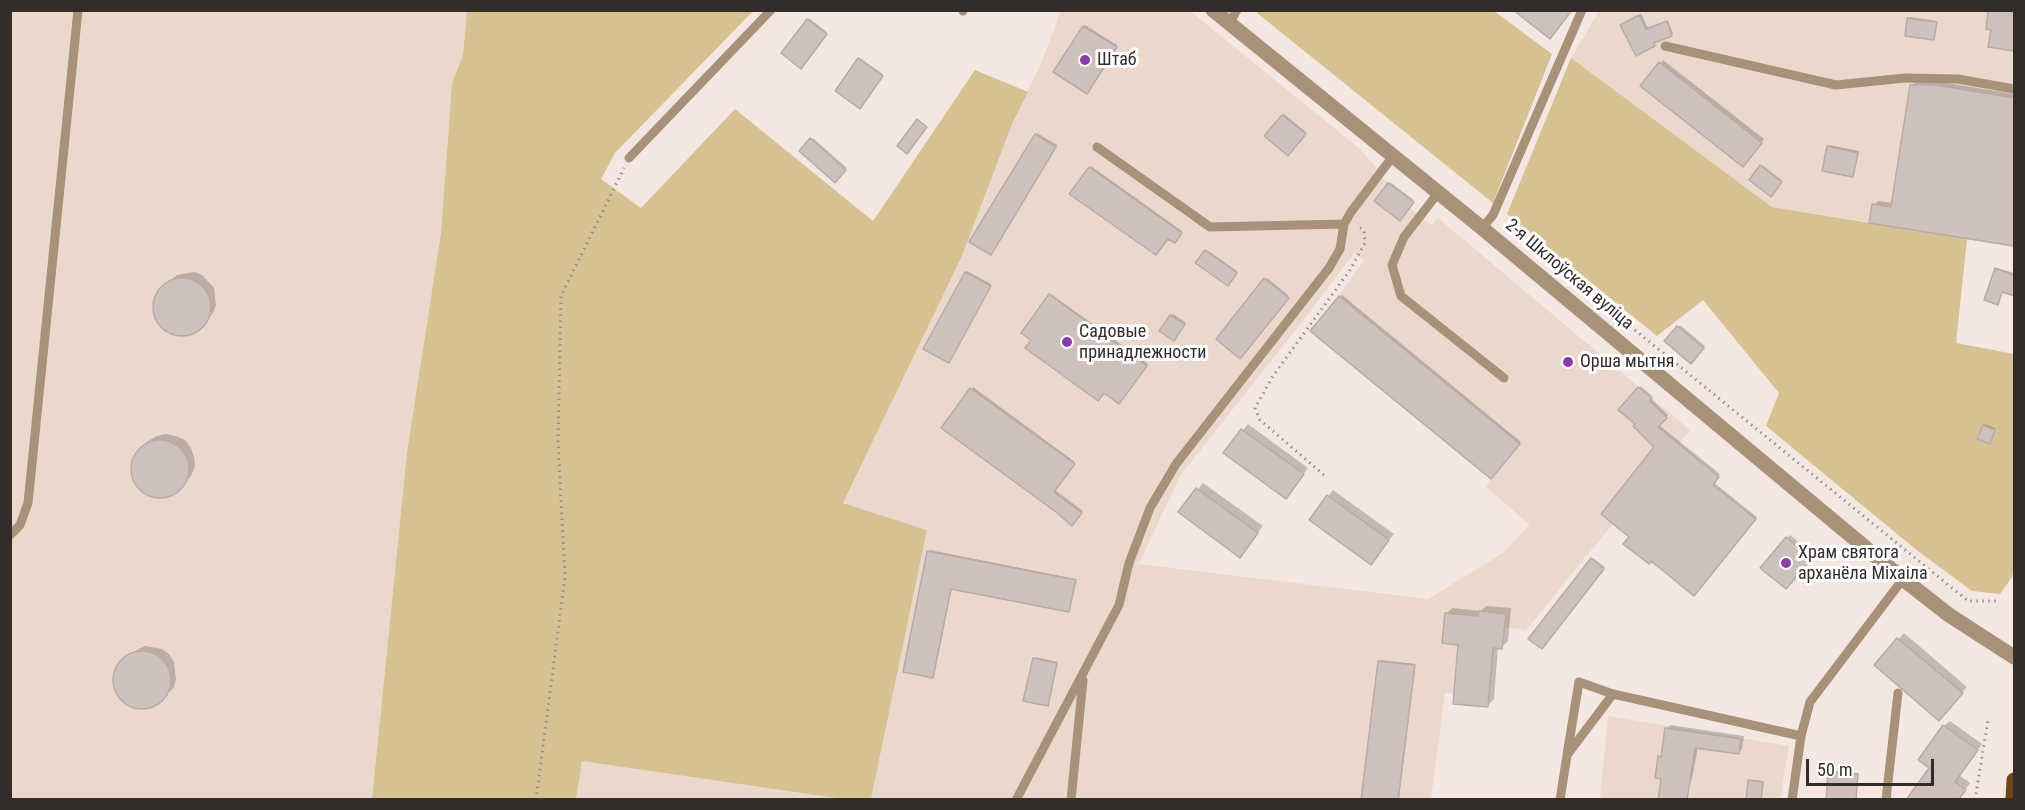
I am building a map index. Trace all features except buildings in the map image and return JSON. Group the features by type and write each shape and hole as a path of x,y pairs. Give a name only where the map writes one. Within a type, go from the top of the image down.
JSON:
{"main road":[{"path":"2013,800 2014,780"}],"street":[{"name":"2-я Шклоўская вуліца","path":"1213,10 1233,17 1393,156 1904,579 1949,615 2014,657"}],"lane":[{"path":"10,536 20,525 28,502 78,10"},
{"path":"629,158 771,10"},
{"path":"1482,228 1493,215 1582,10"},
{"path":"1665,46 1836,85 1905,78 1958,79 2014,89"},
{"path":"1097,147 1210,227 1344,224"},
{"path":"1016,800 1119,605 1129,563 1150,508 1176,464 1329,268 1340,249 1344,224 1393,156"},
{"path":"1438,193 1404,237 1392,265 1401,296 1504,378"},
{"path":"1792,800 1801,736 1810,702 1904,579"},
{"path":"1071,800 1084,675"},
{"path":"1560,800 1580,682 1613,694 1801,736"},
{"path":"1886,800 1898,693"},
{"path":"1567,755 1613,694"}],"path":[{"path":"536,800 565,577 558,442 561,296 629,158"},
{"path":"1324,475 1260,420 1256,408 1273,376 1350,270 1365,243 1364,231 1354,224 1344,224"},
{"path":"1520,237 1968,601 1996,601"},
{"path":"1975,800 1988,720"}],"shaded area":[{"path":"1259,10 1494,11 1552,54 1493,203 1257,13"},
{"path":"10,11 467,11 463,55 452,83 441,233 407,452 372,799 11,799"},
{"path":"467,11 753,11 615,153 601,179 641,208 735,109 873,221 975,70 1028,92 1012,124 962,256 843,503 927,530 871,799 843,799 582,761 576,799 372,799 407,452 441,233 452,83 463,55"},
{"path":"1061,11 1190,11 1360,149 1374,165 1379,176 1414,202 1410,208 1431,225 1438,218 1690,430 1526,630 1505,627 1502,649 1494,649 1488,707 1453,704 1454,693 1445,693 1431,799 871,799 927,530 843,503 962,256 1012,124 1041,63","holes":["1354,253 1364,260 1339,296 1310,331 1491,479 1486,487 1530,525 1503,553 1428,599 1139,564 1180,476"]},
{"path":"1599,11 2014,11 2014,246 1772,207 1571,58"},
{"path":"1571,58 1772,207 1967,239 1956,343 2014,354 2014,569 2012,577 2000,594 1972,591 1919,552 1766,426 1779,393 1703,300 1657,336 1507,214"},
{"path":"1608,716 1789,746 1780,799 1600,800"},
{"path":"581,760 843,799 576,800"}],"place":[{"name":"Штаб","path":"1085,60"},
{"name":"Садовые принадлежности","path":"1067,342"},
{"name":"Орша мытня","path":"1568,362"},
{"name":"Храм святога арханёла Міхаіла","path":"1786,563"}]}
